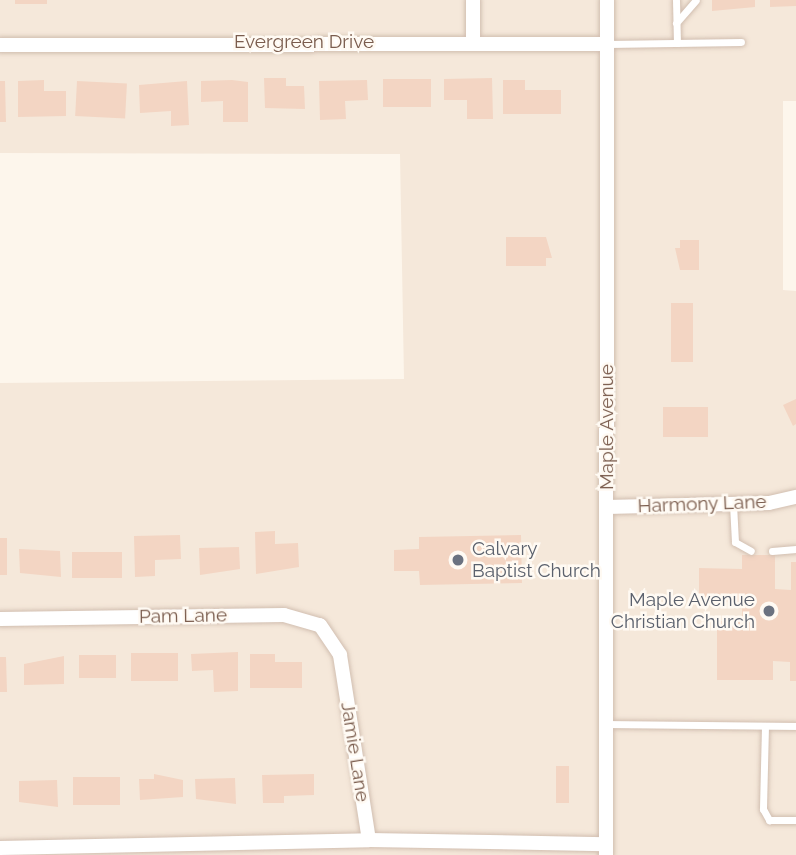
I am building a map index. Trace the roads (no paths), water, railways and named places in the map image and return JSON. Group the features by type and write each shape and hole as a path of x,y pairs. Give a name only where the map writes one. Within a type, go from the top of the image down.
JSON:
{"street":[{"path":"473,0 473,41"},
{"name":"Maple Avenue","path":"606,850 607,0"},
{"name":"Evergreen Drive","path":"0,44 473,41 608,44"},
{"name":"Harmony Lane","path":"607,507 796,500"},
{"name":"Pam Lane","path":"0,619 297,615 329,633 341,663"},
{"name":"Jamie Lane","path":"341,663 369,841"},
{"path":"0,848 369,841 606,850"}],"lane":[{"path":"676,0 677,43"},
{"path":"676,23 696,0"},
{"path":"608,44 741,42"},
{"path":"733,504 736,542 751,551"},
{"path":"772,551 796,549"},
{"path":"607,724 796,726"},
{"path":"765,726 763,809 769,820 796,820"}],"place":[{"name":"Calvary Baptist Church","path":"458,560"},
{"name":"Maple Avenue Christian Church","path":"769,611"}]}
